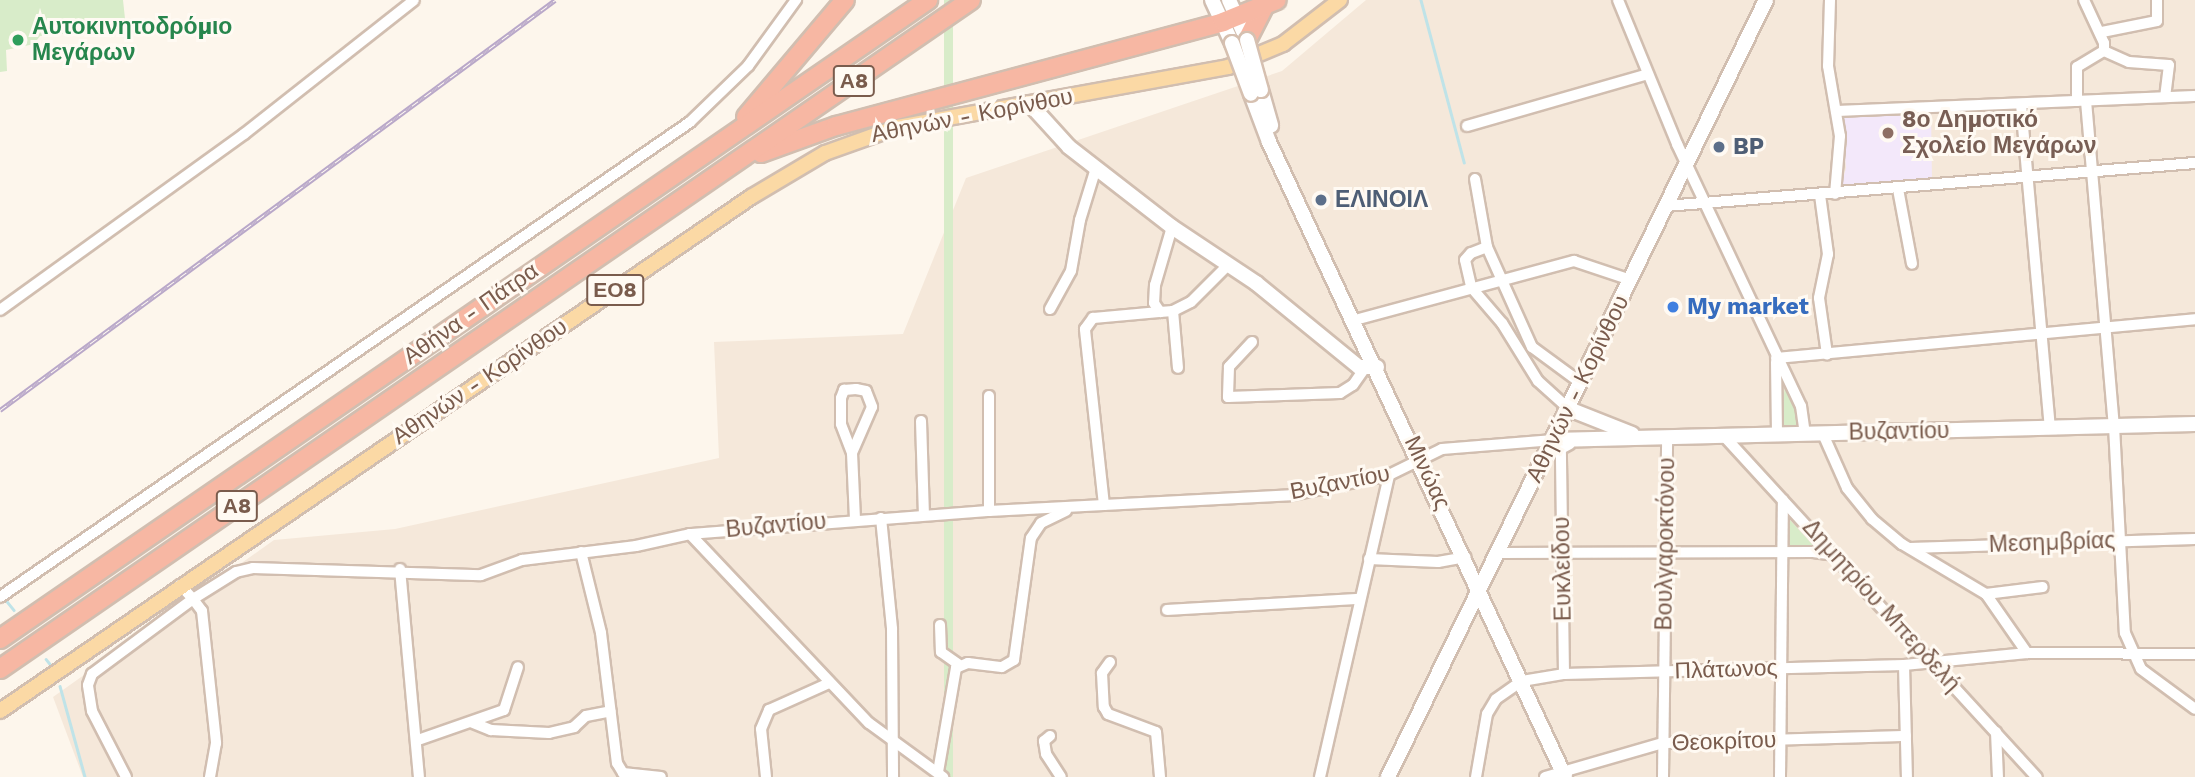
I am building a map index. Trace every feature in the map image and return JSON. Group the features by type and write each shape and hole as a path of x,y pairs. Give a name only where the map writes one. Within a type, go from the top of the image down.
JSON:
{"highway":[{"path":"731,136 845,0"},
{"name":"Αθήνα - Πάτρα","path":"0,639 928,0"},
{"name":"Αθήνα - Πάτρα","path":"0,669 971,0"},
{"path":"737,161 836,126 1231,19 1270,4"},
{"path":"1239,42 1270,4"}],"main road":[{"path":"1212,0 1231,19"},
{"path":"1229,0 1231,19"},
{"name":"Αθηνών - Κορίνθου","path":"0,711 180,585 785,174 861,138 1030,103 1228,67 1283,44 1340,0"},
{"name":"Αθηνών - Κορίνθου","path":"1388,777 1766,0"},
{"name":"Μινώας","path":"1231,19 1285,171 1354,320 1370,368 1421,462 1564,774"},
{"path":"1030,103 1062,140 1096,168 1172,227 1370,368"},
{"path":"1569,409 1647,438"},
{"name":"Βυζαντίου","path":"1554,440 2195,424"},
{"path":"1466,557 1499,553"}],"street":[{"path":"0,310 244,134 414,0"},
{"path":"0,597 690,122 768,43 796,0"},
{"path":"1618,0 1686,164 1804,413 1805,434"},
{"path":"1830,0 1828,66 1840,153 1835,194"},
{"path":"2084,0 2102,32 2104,51"},
{"path":"2102,32 2157,21 2157,0"},
{"path":"2104,51 2129,62 2169,65 2165,97"},
{"path":"2104,51 2077,67 2093,170 2131,655 2151,679 2195,709"},
{"path":"1467,126 1648,74"},
{"path":"1836,111 2195,96"},
{"path":"2021,104 2050,428"},
{"path":"1667,206 2195,163"},
{"path":"1049,309 1071,271 1080,220 1096,168"},
{"path":"1475,179 1487,247 1532,347 1581,383"},
{"path":"1898,189 1912,264"},
{"path":"1820,195 1828,254 1819,298 1827,354"},
{"path":"1160,312 1154,303 1154,285 1172,227"},
{"path":"1487,247 1471,253 1465,260 1472,287 1502,323 1538,381 1569,409"},
{"path":"1354,320 1574,261 1631,280"},
{"path":"1104,505 1085,329 1093,318 1173,312 1191,302 1228,265"},
{"path":"1173,312 1178,368"},
{"path":"1776,358 2195,319"},
{"path":"1252,342 1229,366 1228,397 1340,393 1353,385 1370,368"},
{"path":"1776,358 1777,435"},
{"path":"852,453 872,407 866,391 856,389 844,390 841,398 841,424 852,453 855,520"},
{"path":"989,396 989,511"},
{"path":"921,421 923,515"},
{"path":"1822,433 1847,488 1882,529 1986,594 2028,653"},
{"name":"Δημητρίου Μπερδελή","path":"1724,436 2037,777"},
{"name":"Βουλγαροκτόνου","path":"1663,777 1667,437"},
{"name":"Βυζαντίου","path":"126,777 92,711 88,685 97,667 193,599 245,569 401,569 481,575 522,559 690,534 923,515 1291,495 1389,475 1421,462 1442,449 1554,440"},
{"name":"Ευκλείδου","path":"1564,674 1561,449 1562,445 1584,440"},
{"path":"1320,777 1389,475"},
{"path":"1780,777 1783,500"},
{"path":"940,625 942,652 958,664 1002,667 1014,660 1031,538 1053,515 1088,506"},
{"path":"881,518 892,629 893,777"},
{"path":"690,534 829,683 892,739 941,775 958,664"},
{"name":"Μεσημβρίας","path":"1910,548 2195,540"},
{"path":"1499,553 1564,555 1664,551 1782,552 1834,556"},
{"path":"581,552 601,633 620,770 661,777"},
{"path":"1369,559 1438,562 1466,557"},
{"path":"401,569 418,740 419,777"},
{"path":"180,585 202,611 216,743 210,777"},
{"path":"1986,594 2043,587"},
{"path":"1167,611 1360,599"},
{"name":"Πλάτωνος","path":"1522,681 1564,674 1904,665 2028,653 2195,654"},
{"path":"1110,662 1101,673 1104,708 1108,714 1159,735 1160,777"},
{"path":"1904,665 1907,777"},
{"path":"418,740 508,706 518,667"},
{"path":"1476,777 1487,714 1496,699 1522,681"},
{"path":"766,777 761,729 769,710 829,683"},
{"path":"471,722 491,730 549,733 574,727 586,716 611,711"},
{"path":"1996,732 1998,777"},
{"path":"1050,736 1044,741 1045,754 1061,777"},
{"name":"Θεοκρίτου","path":"1545,777 1564,774 1663,743 1906,736"}],"shaded area":[{"path":"1366,0 2195,0 2195,777 83,777 53,697 274,540 395,529 719,458 714,342 903,334 966,178 1282,71"},
{"name":"8ο Δημοτικό Σχολείο Μεγάρων","path":"1931,111 1932,181 1840,189 1846,168 1842,115"}],"green space":[{"name":"Αυτοκινητοδρόμιο Μεγάρων","path":"0,0 123,0 126,28 40,36 34,44 6,50 7,71 0,72"},
{"path":"944,0 953,0 953,777 944,777"},
{"path":"1785,384 1797,409 1799,427 1781,427"},
{"path":"1789,519 1813,545 1787,548"}],"waterway":[{"path":"1421,0 1464,162"},
{"path":"5,599 14,610"},
{"path":"46,659 50,664"},
{"path":"60,686 85,777"}],"railway":[{"path":"0,410 555,0"}],"place":[{"name":"Αυτοκινητοδρόμιο Μεγάρων","path":"18,40"},
{"name":"8ο Δημοτικό Σχολείο Μεγάρων","path":"1888,133"},
{"name":"BP","path":"1719,147"},
{"name":"ΕΛΙΝΟΙΛ","path":"1321,200"},
{"name":"My market","path":"1673,307"}]}
